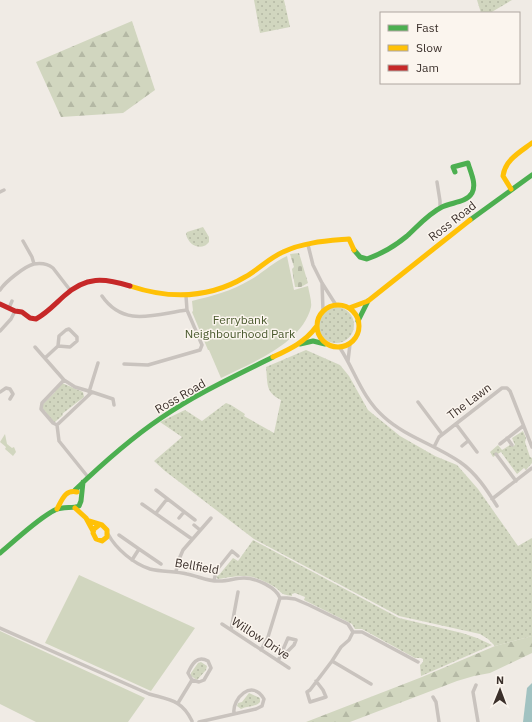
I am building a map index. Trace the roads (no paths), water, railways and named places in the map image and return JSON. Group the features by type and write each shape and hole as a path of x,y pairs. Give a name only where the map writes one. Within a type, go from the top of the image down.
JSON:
{"main road":[{"path":"511,189 502,176 504,168 515,156 532,143"},
{"path":"0,304 15,311 22,312 30,318 36,319 70,290 85,282 95,280 108,280 149,293 186,296 210,291 228,285 245,277 280,253 328,240 349,239 356,253 363,259 371,258 391,247 411,233 421,221 437,212 440,208 464,199 472,192 474,185 468,163 453,167 455,172"},
{"name":"Ross Road","path":"368,301 474,217 532,175"},
{"path":"349,308 368,301"},
{"path":"358,321 368,301"},
{"path":"298,345 313,342 340,348 350,344 358,334 359,328 358,321 354,313 349,308 336,305 323,310 317,320 316,327 318,336 325,344"},
{"path":"298,345 310,335 316,327"},
{"name":"Ross Road","path":"75,490 133,439 173,410 298,345"},
{"path":"75,508 80,505 83,482"},
{"path":"57,509 66,493 68,491 75,490 79,493 83,512"},
{"path":"63,498 67,507"},
{"path":"0,553 40,520 57,509 67,507 75,508 83,512 89,520 94,538 103,540 108,534 106,528 89,520"},
{"path":"93,531 95,527 99,525"}],"street":[{"path":"437,182 440,208"},
{"path":"23,241 32,256 34,264"},
{"path":"308,245 313,266 336,305"},
{"path":"0,290 20,272 34,264 49,265 70,290"},
{"path":"0,281 4,285"},
{"path":"322,283 323,310"},
{"path":"102,296 110,306 118,312 129,316 143,317 187,310"},
{"path":"124,364 148,365 200,350 202,345 187,310 186,296"},
{"path":"9,308 12,301"},
{"path":"0,331 11,319 15,311"},
{"path":"45,358 58,346 59,336 66,330 69,329 77,337 77,341 70,347 58,346"},
{"path":"348,361 350,344"},
{"path":"35,347 64,380 76,387 113,399 114,405"},
{"path":"340,348 357,381 373,406 384,418 404,432 462,462 481,482 497,506"},
{"path":"57,425 91,392 98,363"},
{"path":"57,425 53,423 41,409 41,406 42,403 64,380"},
{"path":"0,392 6,388 10,389 13,394 10,399"},
{"name":"The Lawn","path":"434,447 442,434 502,388 507,388 510,391 532,447"},
{"path":"418,402 442,434"},
{"path":"456,424 477,452"},
{"path":"57,425 59,441 88,477"},
{"path":"500,444 523,426"},
{"path":"508,438 512,445"},
{"path":"462,446 468,441"},
{"path":"496,454 516,481"},
{"path":"492,498 532,468"},
{"path":"156,490 195,520"},
{"path":"156,513 167,499"},
{"path":"142,504 192,539"},
{"path":"179,518 184,512"},
{"path":"176,571 180,557 192,539 211,518"},
{"path":"194,525 200,530"},
{"name":"Bellfield","path":"108,534 112,542 132,560 148,568 176,571 214,581 243,578 253,579 276,591 280,598"},
{"path":"119,535 161,564"},
{"name":"Bellfield","path":"103,540 112,542"},
{"path":"214,581 216,571 232,551 232,546"},
{"path":"132,560 139,549"},
{"path":"232,551 238,556"},
{"path":"231,630 238,592"},
{"path":"261,650 268,636 280,598 295,599 309,605 348,624 353,632"},
{"name":"Willow Drive","path":"222,624 289,668"},
{"path":"0,628 149,694 178,703 188,712 192,722 198,722 234,714 260,708 264,702 263,697 252,690 244,692 236,704 234,714"},
{"path":"315,683 323,690 326,697 310,702 307,692 332,661 341,647 349,640 353,632"},
{"path":"353,632 362,632 418,662"},
{"path":"278,661 283,651"},
{"path":"202,658 208,661 211,668 204,680 199,682 192,680 188,673 195,661 202,658"},
{"path":"332,661 371,684"},
{"path":"178,703 192,680"},
{"path":"476,685 474,692 478,722"},
{"path":"433,697 436,702 439,722"}],"water":[{"path":"532,683 532,722 523,722 527,688"}],"park label":[{"name":"Ferrybank Neighbourhood Park","path":"240,326"}]}
